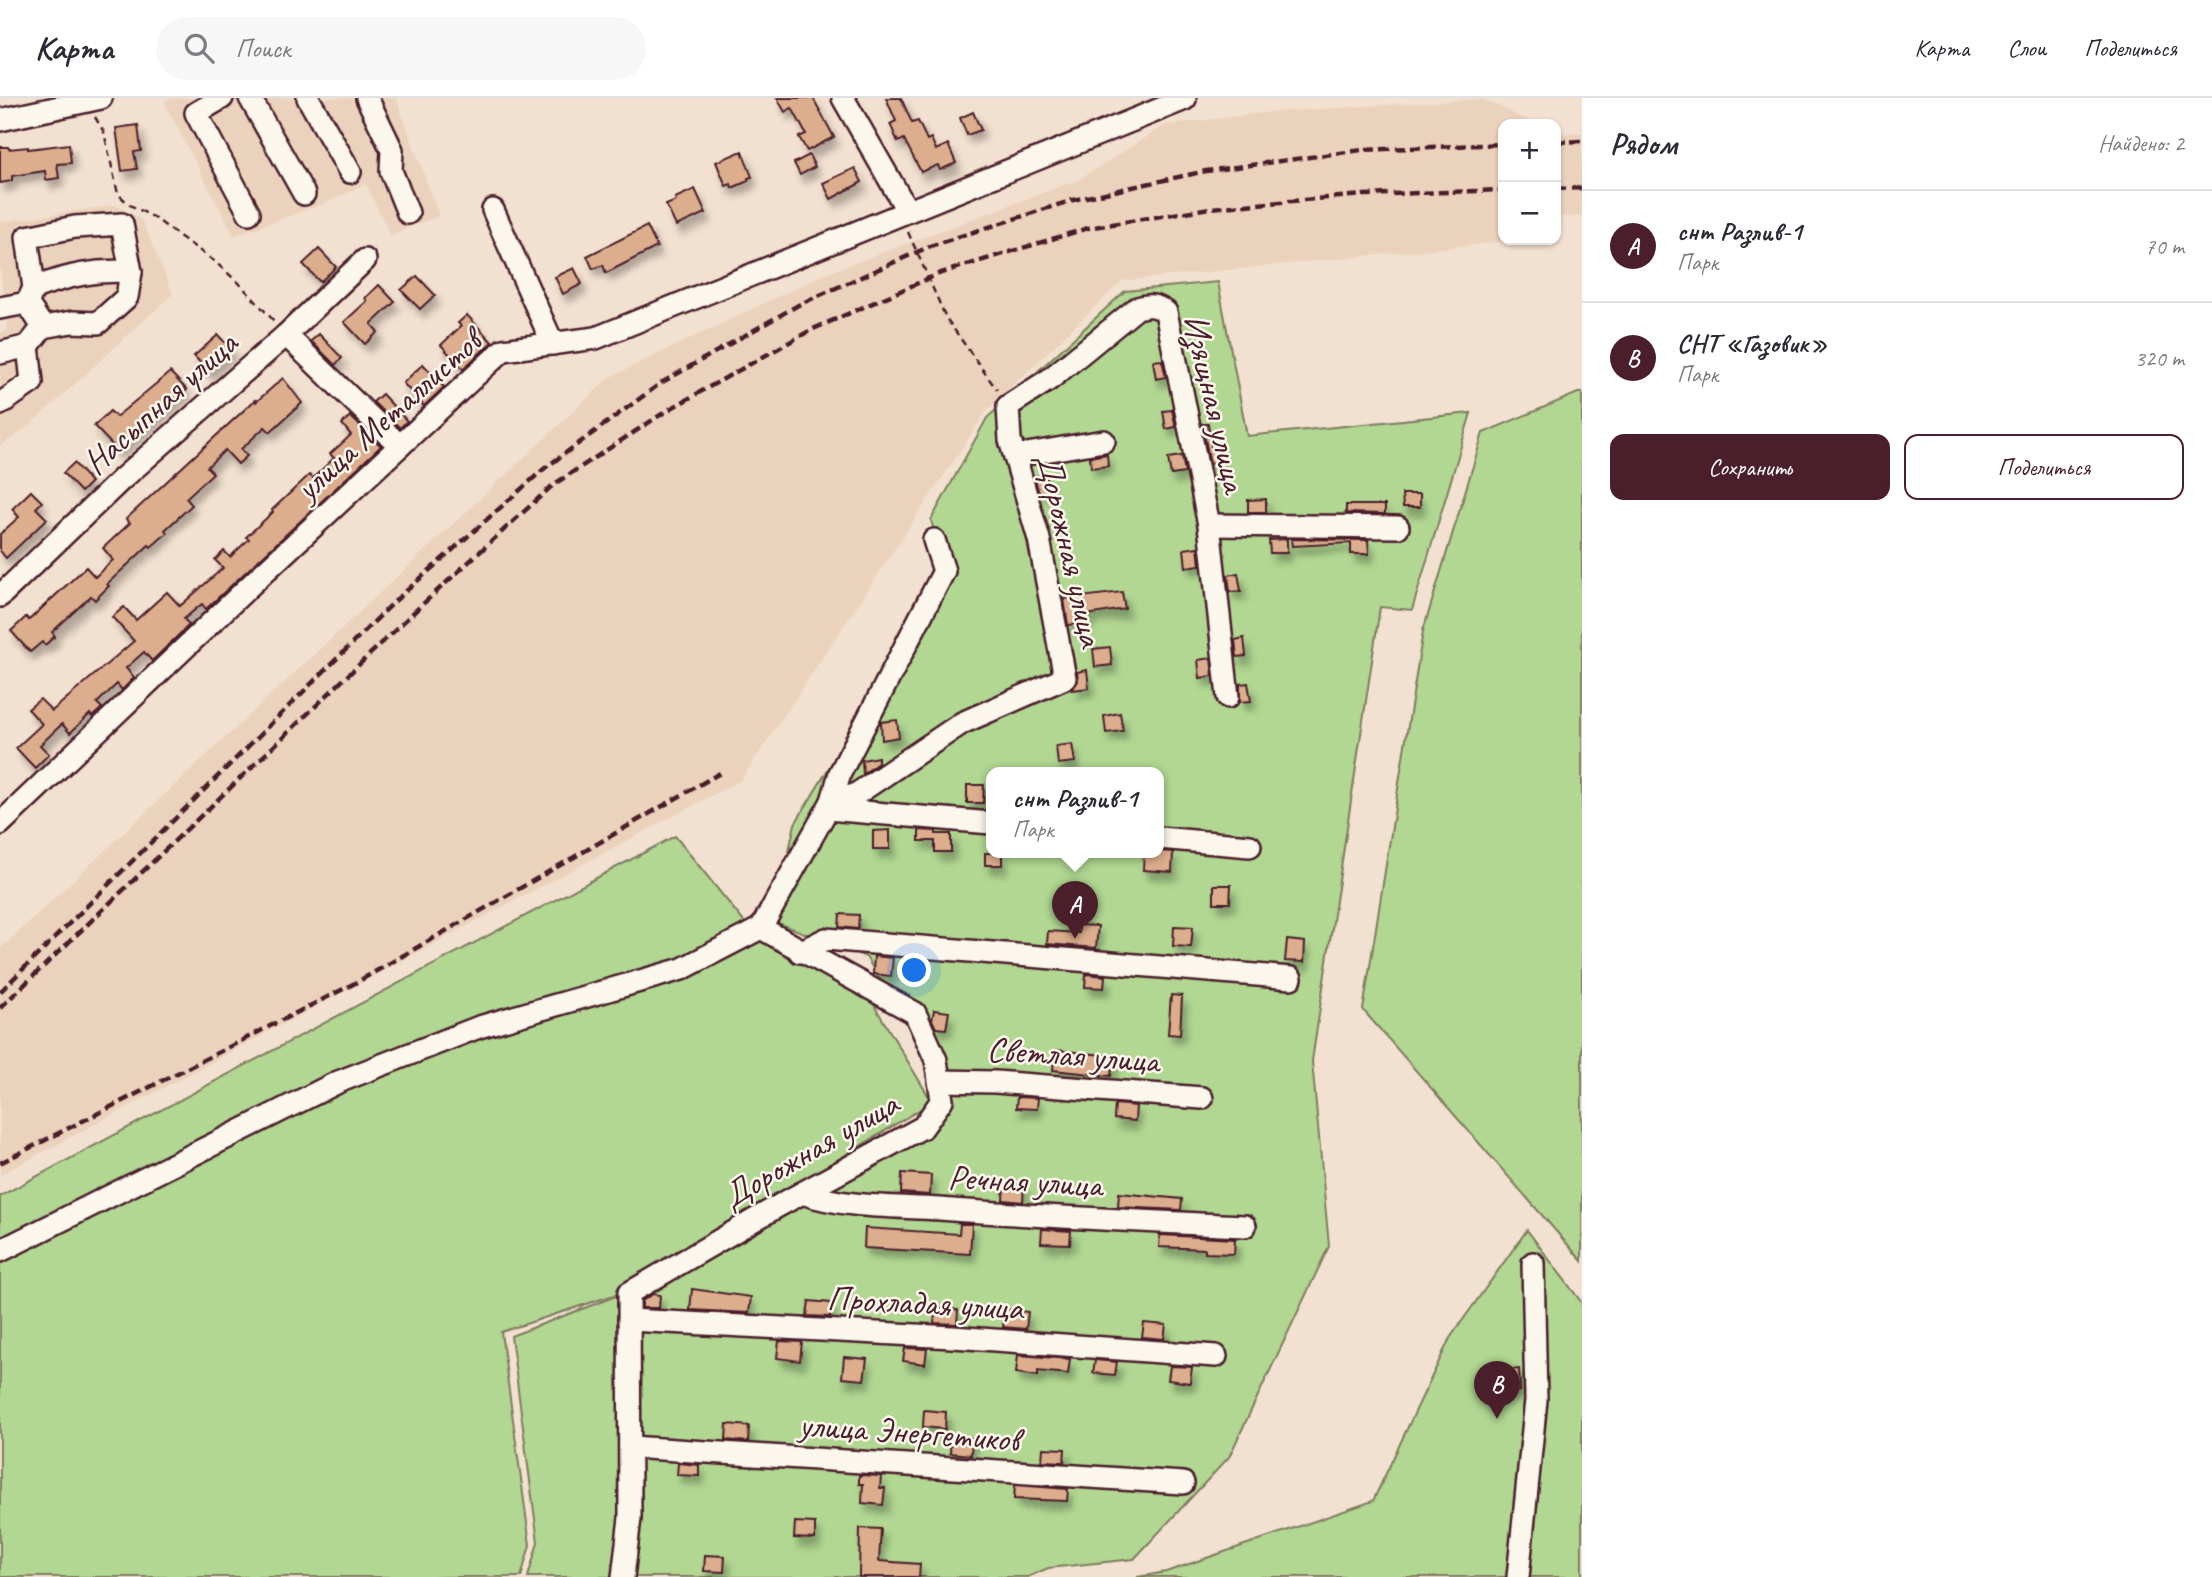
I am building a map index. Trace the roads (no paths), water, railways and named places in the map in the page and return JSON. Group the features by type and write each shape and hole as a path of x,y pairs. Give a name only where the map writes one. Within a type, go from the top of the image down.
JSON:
{"street":[{"path":"222,98 196,113 249,213"},
{"path":"250,98 304,194"},
{"path":"308,98 350,172"},
{"path":"366,98 392,150 391,171 408,213"},
{"path":"843,98 903,212"},
{"path":"0,120 91,99"},
{"name":"улица Металлистов","path":"0,824 503,350 596,338 1185,99"},
{"path":"493,210 553,344"},
{"path":"0,353 28,346 43,327 72,322 98,323 127,297 131,272 122,225 75,228 27,237 31,295 43,327"},
{"name":"Насыпная улица","path":"0,596 122,479 286,335 365,260"},
{"path":"1,308 70,275 108,270 131,272"},
{"name":"Изящная улица","path":"1008,406 1050,379 1137,308 1156,306 1166,312 1209,525 1228,697"},
{"path":"286,335 400,446"},
{"path":"0,404 32,382 28,346"},
{"name":"Дорожная улица","path":"830,805 855,795 962,723 1065,678 1039,539 1010,440 1008,406"},
{"path":"1015,456 1104,441"},
{"path":"1209,525 1398,527"},
{"path":"0,1251 338,1082 479,1027 682,969 761,929 830,805 840,773 944,571 934,540"},
{"path":"830,805 986,822"},
{"path":"1164,838 1250,846"},
{"name":"Дорожная улица","path":"623,1577 630,1518 629,1293 923,1127 942,1100 936,1060 915,1013 761,929"},
{"path":"800,952 826,939 1291,978"},
{"name":"Светлая улица","path":"939,1081 995,1082 1202,1098"},
{"name":"Речная улица","path":"802,1193 824,1201 861,1204 1245,1226"},
{"path":"1518,1577 1536,1400 1533,1263"},
{"name":"Прохладая улица","path":"629,1320 953,1337 1216,1356"},
{"name":"улица Энергетиков","path":"630,1447 1183,1483"}],"railway":[{"path":"1561,142 1582,141"},
{"path":"0,992 396,600 545,468 661,383 800,304 933,245 1073,200 1206,171 1362,150 1498,144"},
{"path":"1561,189 1582,188"},
{"path":"0,1008 413,613 553,485 668,410 811,330 941,273 1088,228 1210,208 1363,195 1498,190"},
{"path":"0,1163 359,981 720,773"}],"place":[{"name":"снт Разлив-1","path":"1075,939"},
{"name":"СНТ «Газовик»","path":"1497,1419"}]}
